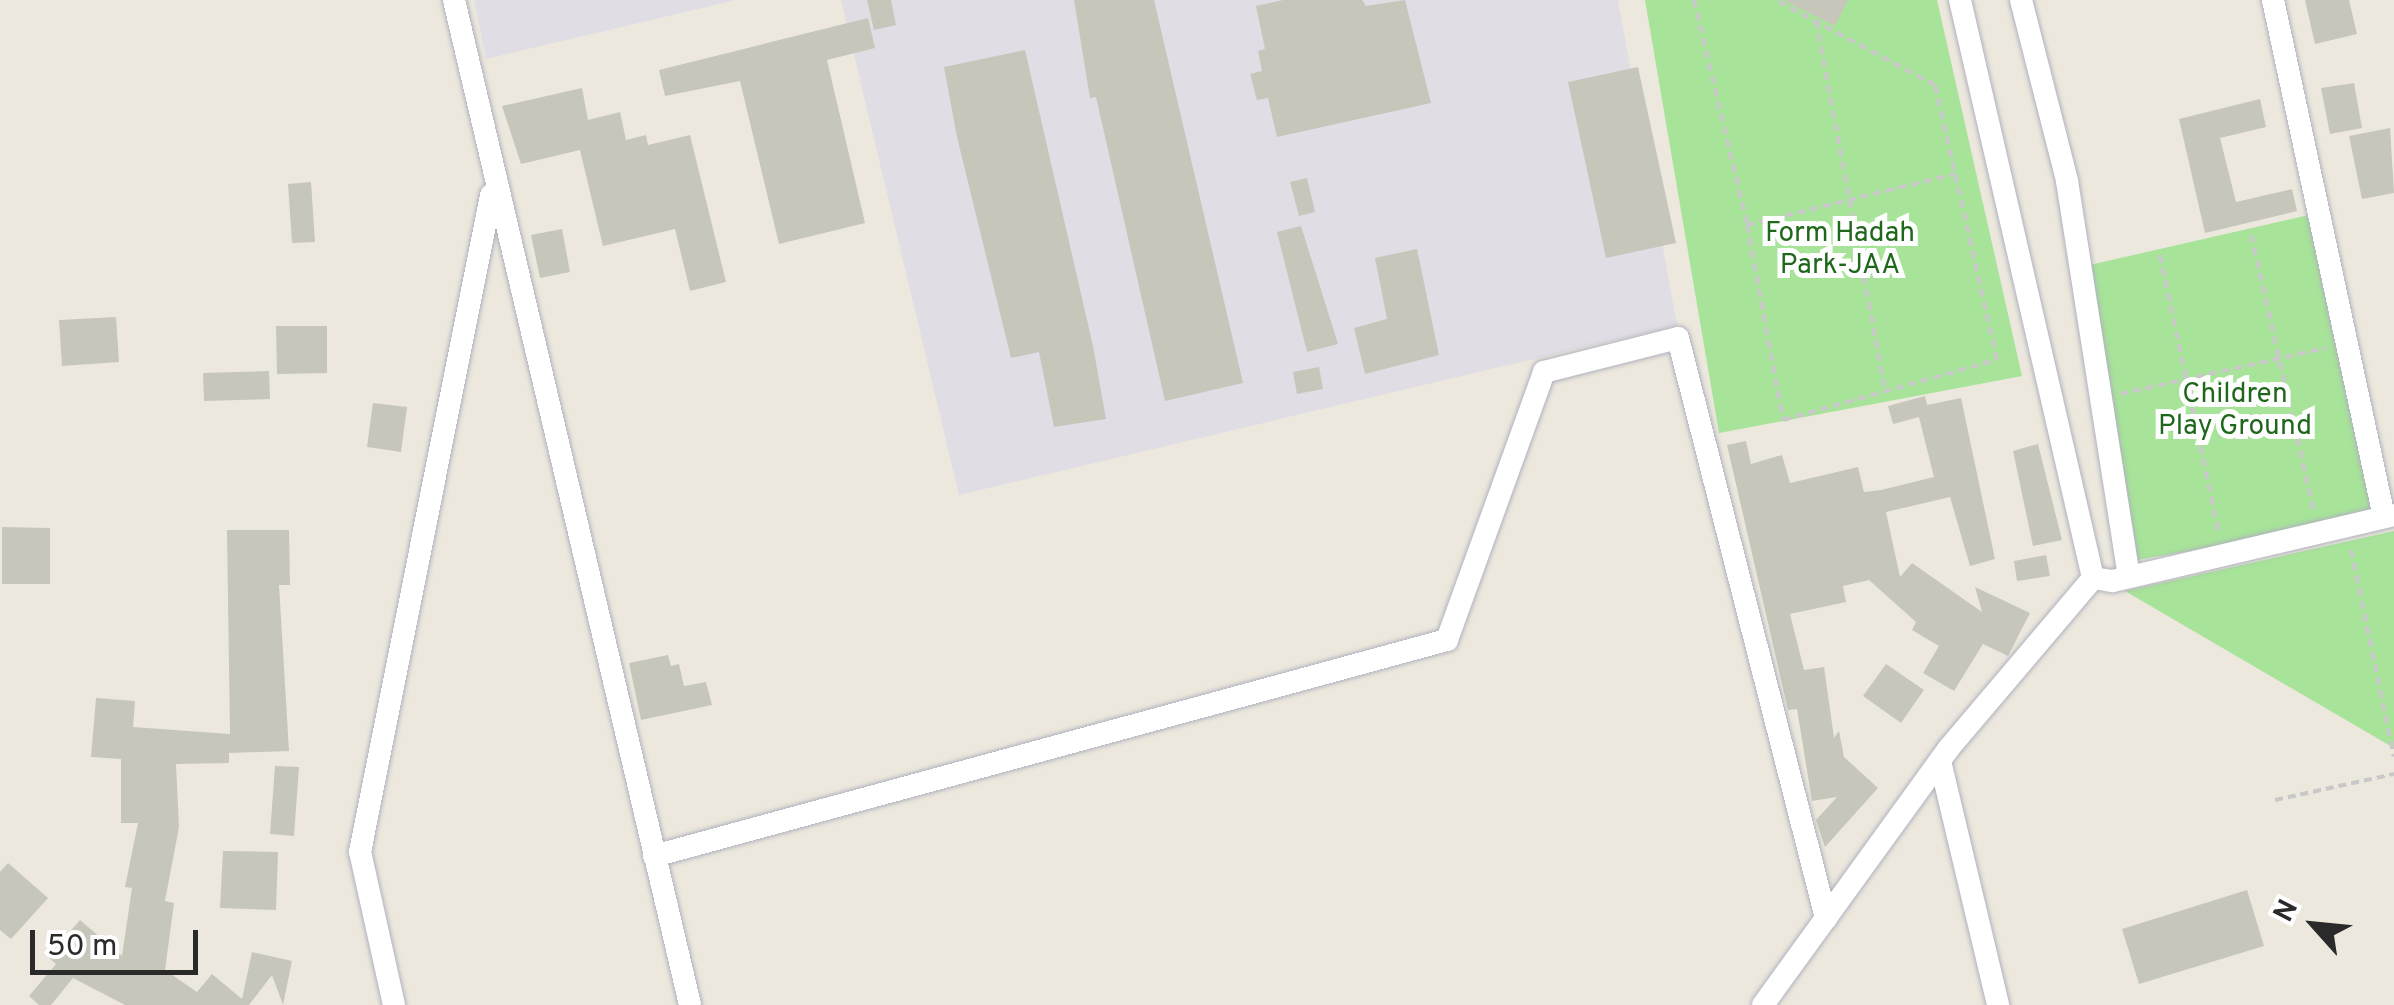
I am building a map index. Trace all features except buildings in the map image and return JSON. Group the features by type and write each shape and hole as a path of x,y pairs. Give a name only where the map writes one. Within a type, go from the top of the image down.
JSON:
{"street":[{"path":"454,0 690,1005"},
{"path":"1960,0 2094,578"},
{"path":"2021,0 2067,181 2129,575"},
{"path":"2094,578 2113,581 2389,516 2274,0"},
{"path":"394,1005 360,852 494,182"},
{"path":"654,856 1447,640 1544,372 1678,338 1826,918"},
{"path":"1763,1005 1940,762 2094,578"},
{"path":"1940,762 1998,1005"}],"path":[{"path":"1694,0 1747,225 1783,420 1997,360 1935,86 1776,0"},
{"path":"1816,21 1885,391"},
{"path":"1747,225 1846,196 1955,174"},
{"path":"2251,235 2318,532"},
{"path":"2160,255 2223,554"},
{"path":"2101,399 2349,343"},
{"path":"2346,526 2394,757"},
{"path":"2275,800 2394,774"}],"shaded area":[{"path":"474,0 736,0 486,59"},
{"path":"841,0 1618,0 1677,325 959,495"}],"green space":[{"name":"Form Hadah Park-JAA","path":"1645,0 1937,0 2022,376 1719,433"},
{"name":"Children Play Ground","path":"2322,212 2384,517 2137,560 2081,267"},
{"path":"2394,531 2394,748 2125,591"}]}
